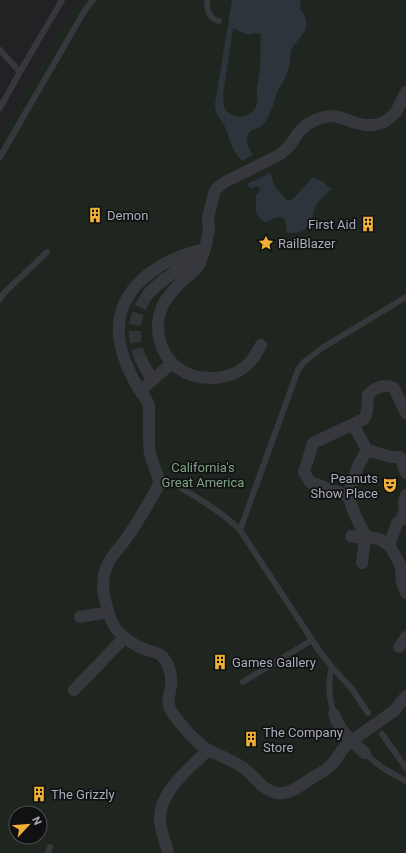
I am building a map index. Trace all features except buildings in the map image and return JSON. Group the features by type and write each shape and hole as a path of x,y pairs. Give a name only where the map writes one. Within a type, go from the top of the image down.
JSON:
{"street":[{"path":"261,345 250,363 244,368 232,374 208,378 187,373 179,369 172,363 161,346 158,336 158,325 162,307 168,297 196,269 203,254 209,232 208,218 214,193 221,185 281,154 306,125 315,120 324,116 332,116 365,125 374,125 384,122 396,112 406,92"},
{"path":"203,254 188,254 176,258 154,270 132,290 124,306 119,324 121,346 126,365 149,405 150,454 158,480 158,486 129,535 107,566 103,588 108,612 114,625 125,637 134,644 158,653 162,657 170,670 171,677 168,701 171,710 187,732 208,750 233,761 244,768 266,790 274,793 283,794 292,791 324,771 337,758 342,749 351,741 400,709 406,696"},
{"path":"148,294 161,282 203,254"},
{"path":"141,360 152,380"},
{"path":"140,391 172,363"},
{"path":"348,496 310,482 304,472 314,443 364,419 367,414 368,395 371,391 377,388 387,386 394,388 405,407"},
{"path":"353,424 367,450 391,457 403,453 406,473"},
{"path":"367,450 358,466 348,496 365,535 379,539 389,545 404,569 402,583 406,593"},
{"path":"389,545 397,523 401,520 405,510 404,502 406,495"},
{"path":"351,536 362,538 370,537"},
{"path":"362,563 364,545 370,537"},
{"path":"80,617 108,612"},
{"path":"74,690 125,637"},
{"path":"334,714 341,728 351,741 365,754"},
{"path":"168,853 162,836 160,817 161,807 179,779 208,750"}],"lane":[{"path":"0,108 62,0"},
{"path":"0,157 74,28 93,0"},
{"path":"207,0 207,10 209,14 212,18 219,21"},
{"path":"0,50 20,72"},
{"path":"0,298 48,252"},
{"path":"240,530 298,370 304,362 322,348 406,297"},
{"path":"174,484 210,505 228,518 240,530 258,555 312,640 332,667 352,689 368,713"},
{"path":"243,682 312,640"},
{"path":"332,667 328,684 330,701 334,714"},
{"path":"382,734 406,768"},
{"path":"365,754 385,770 406,781"}],"shaded area":[{"path":"0,0 78,0 0,136"},
{"path":"232,0 301,0 300,8 306,20 306,28 291,51 288,70 277,92 272,110 264,123 251,131 248,135 247,143 253,155 242,161 239,157 223,123 217,115 215,104","holes":["233,28 248,35 256,33 261,34 257,101 252,112 248,115 238,116 229,113 225,109 223,96"]},
{"path":"270,173 275,186 287,200 294,198 313,177 322,181 331,189 316,205 312,220 305,229 294,233 286,232 286,223 282,217 266,222 257,214 256,195 261,190 257,186 251,189 247,184"}],"green space":[{"name":"California's Great America","path":"77,0 406,0 406,853 0,853 0,136"}],"tunnel":[{"path":"141,360 136,343 135,326 139,310 148,294"}],"place":[{"name":"Demon","path":"95,215"},
{"name":"First Aid","path":"368,224"},
{"name":"RailBlazer","path":"266,243"},
{"name":"Peanuts Show Place","path":"390,485"},
{"name":"Games Gallery","path":"220,662"},
{"name":"The Company Store","path":"251,739"},
{"name":"The Grizzly","path":"39,794"}]}
